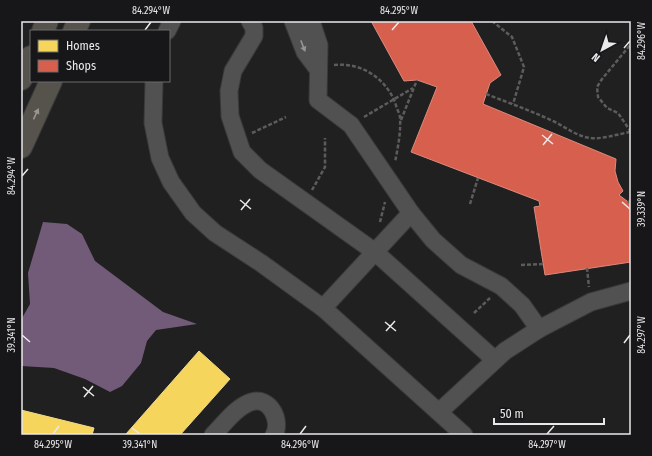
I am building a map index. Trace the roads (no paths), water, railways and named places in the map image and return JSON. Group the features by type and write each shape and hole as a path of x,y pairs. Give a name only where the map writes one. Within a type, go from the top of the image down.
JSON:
{"main road":[{"path":"74,30 79,21"},
{"path":"21,79 30,59"},
{"path":"21,146 51,82"}],"street":[{"path":"168,30 172,21"},
{"path":"250,21 254,28 254,36 233,71 229,91 230,116 242,152 260,170 375,252 495,360"},
{"path":"293,21 305,52 317,68"},
{"path":"311,21 319,45 317,68 318,100 351,125 411,213 433,240 461,265 501,286 522,306 539,329"},
{"path":"154,82 153,123 160,158 179,194 194,213 215,233 261,263 323,308 464,435"},
{"path":"323,308 411,213"},
{"path":"439,412 495,360 539,329 591,302 631,291"},
{"path":"213,435 234,413 252,402 263,402 272,409 277,419 277,430 274,435"}]}
